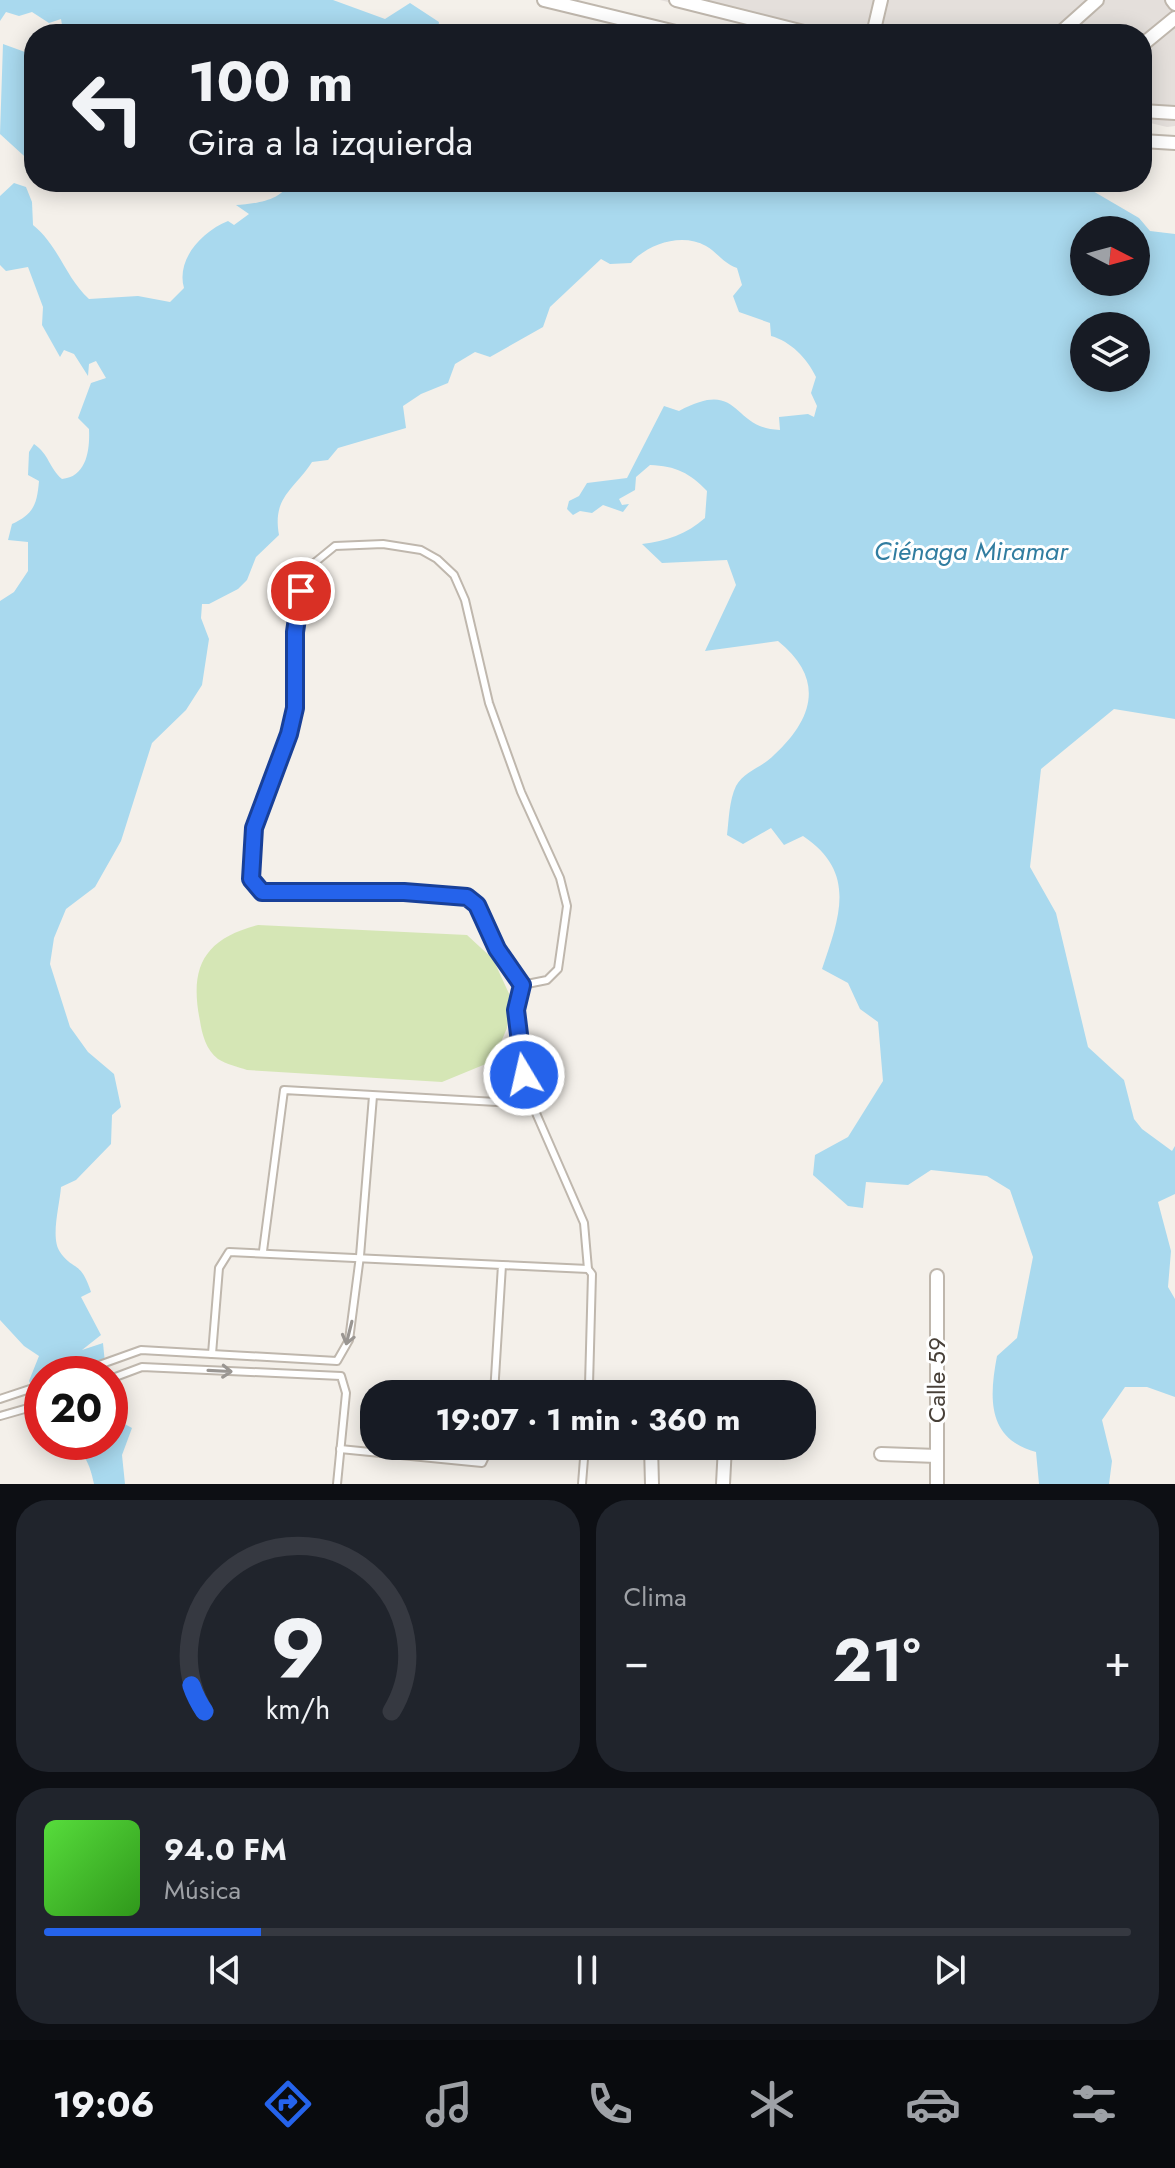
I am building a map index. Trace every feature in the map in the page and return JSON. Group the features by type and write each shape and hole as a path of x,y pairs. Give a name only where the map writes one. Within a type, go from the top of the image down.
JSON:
{"street":[{"path":"544,0 643,24"},
{"path":"676,0 711,4 778,24"},
{"path":"875,24 881,0"},
{"path":"1070,24 1097,0"},
{"path":"1152,37 1175,18"},
{"path":"1152,112 1175,113"},
{"path":"1152,142 1175,143"},
{"name":"Calle 59","path":"937,1276 937,1484"},
{"path":"881,1454 937,1456"},
{"path":"651,1460 652,1484"},
{"path":"723,1484 724,1460"}],"lane":[{"path":"522,985 547,980 558,969 567,906 560,878 521,792 489,703 465,600 454,575 437,559 421,550 383,544 335,546 313,564 301,591 295,632 295,708 289,734 254,828 251,879 262,892 404,892 467,897 477,905 497,949 522,985 516,1010 532,1104 584,1223 588,1269 592,1274 589,1380"},
{"path":"263,1251 284,1090 532,1104"},
{"path":"124,1356 141,1350 337,1361 349,1340 360,1256 373,1096"},
{"path":"212,1354 219,1268 229,1252 263,1251 588,1269"},
{"path":"495,1380 502,1265"},
{"path":"128,1372 142,1367 341,1376 346,1393 337,1484"},
{"path":"2,1399 24,1391"},
{"path":"0,1416 24,1410"},
{"path":"340,1449 360,1451"},
{"path":"437,1460 472,1464 483,1460"},
{"path":"582,1484 584,1460"}],"shaded area":[{"path":"660,0 1175,0 1175,126 1152,123 1152,24 756,24"}],"green space":[{"path":"258,925 467,935 493,959 511,998 507,1028 493,1061 442,1082 247,1070 218,1059 203,1036 197,1002 199,971 213,947 225,938"}],"water":[{"path":"0,0 333,0 385,19 410,3 439,22 62,24 61,19 49,23 32,12 19,16 6,12 0,21"},
{"path":"3,44 24,52 24,156 0,134"},
{"name":"Ciénaga Miramar","path":"14,183 24,186 24,192 28,192 32,202 33,225 49,242 89,299 138,296 170,302 184,288 182,278 187,257 200,240 218,226 228,221 234,225 249,214 236,205 274,197 282,192 1095,192 1136,216 1070,216 1070,296 1150,296 1150,231 1175,234 1175,719 1114,709 1041,769 1030,867 1056,913 1088,1047 1124,1080 1134,1119 1142,1129 1172,1151 1175,1146 1175,1194 1158,1202 1171,1251 1168,1287 1175,1299 1175,1397 1147,1387 1125,1387 1102,1420 1112,1461 1109,1484 1039,1484 1036,1452 1008,1437 995,1415 993,1387 997,1356 1017,1338 1033,1257 1010,1190 987,1176 931,1170 908,1185 866,1182 863,1208 848,1206 813,1175 815,1155 848,1137 883,1081 878,1022 860,1009 848,983 822,969 834,931 840,896 831,865 820,850 803,836 784,845 771,828 743,844 727,835 736,786 788,741 805,712 809,698 803,669 778,641 705,651 736,585 727,560 662,563 642,544 676,536 705,518 707,491 682,472 650,465 636,477 635,490 619,499 622,505 629,504 623,512 603,505 592,513 580,511 573,515 567,509 569,501 579,496 587,483 627,478 664,406 679,411 714,399 734,407 764,428 780,430 779,417 808,414 814,417 817,406 811,393 816,377 808,363 791,346 771,336 770,323 739,312 733,296 742,285 737,268 706,246 686,240 655,246 631,263 610,264 601,259 550,307 543,327 490,357 475,352 455,364 448,383 421,394 403,406 406,428 338,448 328,460 312,462 286,495 279,512 279,535 256,557 247,580 238,589 209,604 202,604 201,618 209,639 202,685 186,710 152,743 121,841 95,887 66,909 54,938 50,964 70,1027 88,1052 114,1074 121,1107 112,1115 111,1144 76,1180 61,1187 56,1230 60,1252 80,1270 87,1282 91,1292 81,1297 101,1335 82,1350 103,1343 104,1356 39,1356 24,1346 0,1320 0,601 14,592 28,571 28,542 8,540 12,524 30,512 37,496 39,481 28,475 29,452 34,444 62,479 77,473 85,461 89,437 89,429 78,418 91,383 106,378 96,361 89,364 88,376 74,354 64,350 60,357 42,325 43,307 28,267 6,271 0,265 0,196"},
{"path":"86,1460 123,1460 125,1484 94,1484"}],"route":[{"path":"301,591 295,632 295,708 289,734 254,828 251,879 262,892 404,892 467,897 477,905 497,949 522,985 516,1010 524,1075"}]}
